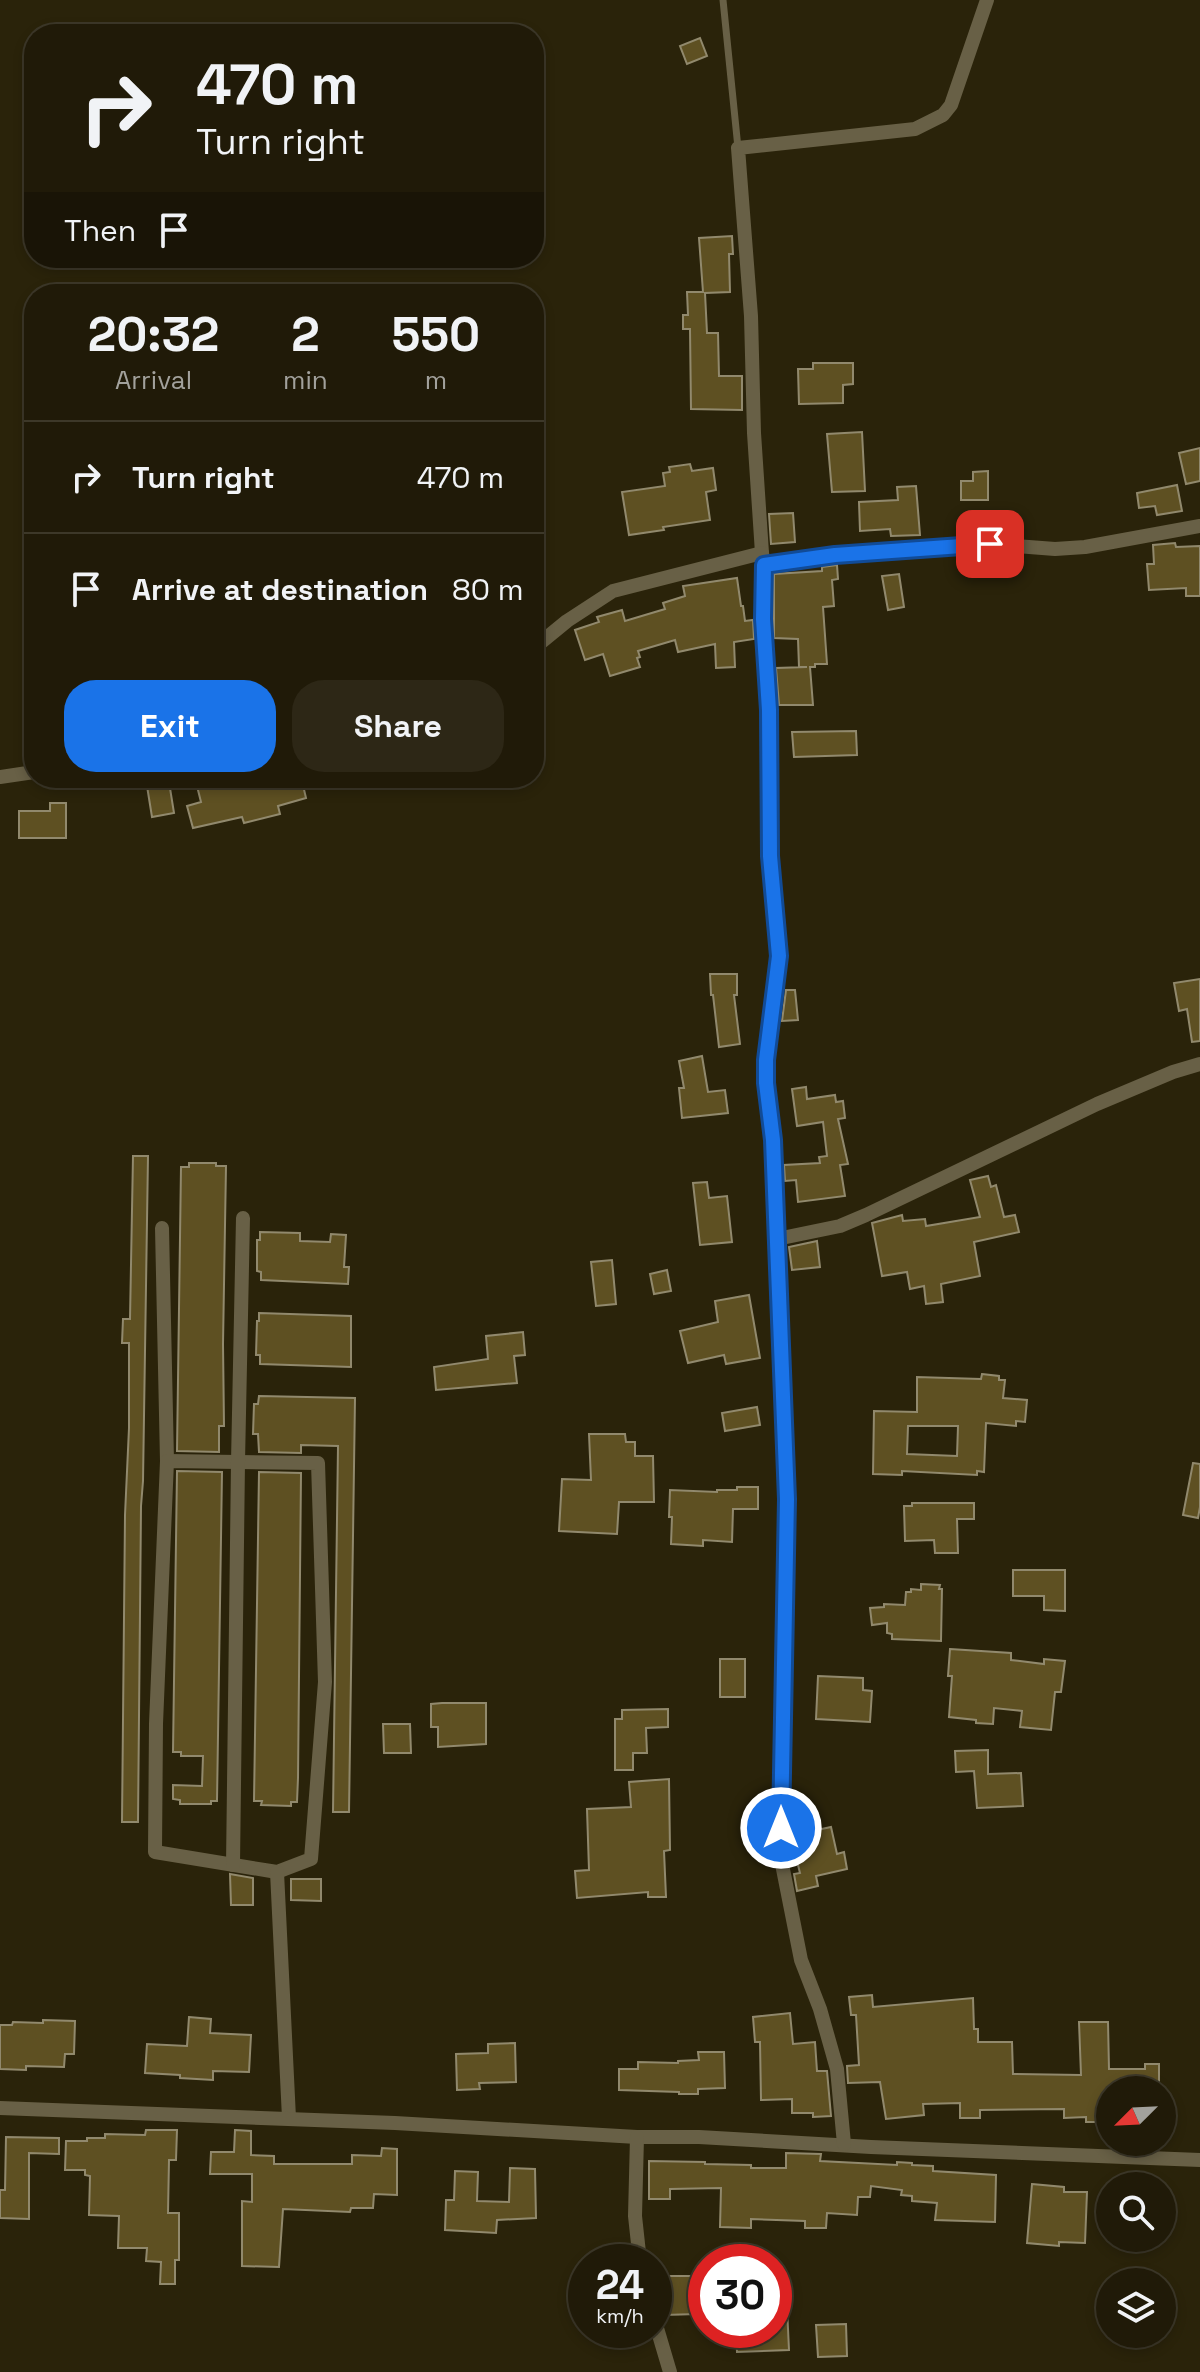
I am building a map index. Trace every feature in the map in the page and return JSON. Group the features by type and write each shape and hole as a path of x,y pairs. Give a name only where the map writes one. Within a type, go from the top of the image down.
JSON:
{"street":[{"path":"844,2144 837,2069 820,2009 801,1960 780,1854 786,1427 773,1140 766,1083 779,956 770,856 769,710 751,316 738,148 901,131 928,124 943,115 951,105 987,0"},
{"path":"544,640 613,591 763,559 961,545 1055,549 1085,547 1200,526"},
{"path":"0,777 24,773"},
{"path":"777,1239 840,1226 1097,1104 1200,1064"},
{"path":"233,1865 243,1218"},
{"path":"162,1228 167,1461 156,1724 155,1852 277,1872 311,1859 325,1682 318,1463 167,1461"},
{"path":"277,1872 289,2118"},
{"path":"0,2108 289,2118 637,2137 699,2137 1200,2160"},
{"path":"637,2137 635,2216 638,2244"},
{"path":"663,2348 670,2372"}],"lane":[{"path":"723,0 738,148"}],"building":[{"path":"700,38 707,56 687,64 680,46"},
{"path":"732,236 730,292 705,293 707,333 718,333 719,376 742,376 742,410 691,409 690,329 683,329 683,315 688,315 687,292 703,292 699,238"},
{"path":"813,363 853,363 853,384 843,385 843,403 799,404 798,369 813,369"},
{"path":"862,432 865,491 832,492 827,434"},
{"path":"1200,448 1200,481 1186,484 1179,453"},
{"path":"690,464 692,471 713,468 716,490 706,492 710,520 629,535 622,492 665,486 663,473 670,472 669,467"},
{"path":"988,471 988,500 961,500 961,481 973,481 973,472"},
{"path":"1177,485 1182,511 1157,515 1155,506 1139,508 1137,493"},
{"path":"916,486 920,535 891,536 890,529 860,531 859,502 898,500 897,487"},
{"path":"793,513 795,542 771,544 769,514"},
{"path":"1175,543 1176,547 1200,546 1200,596 1186,596 1186,588 1149,590 1147,564 1154,564 1153,545"},
{"path":"837,565 838,579 832,580 834,606 823,607 827,664 810,667 813,705 779,705 776,668 807,667 799,667 798,639 774,638 774,574 822,571 822,567"},
{"path":"899,574 904,607 888,610 882,576"},
{"path":"737,578 745,621 753,620 754,639 734,642 735,667 716,668 715,644 678,652 675,640 638,651 640,667 610,676 603,654 585,660 575,630 599,622 597,617 622,610 625,621 665,609 663,603 685,596 683,586"},
{"path":"856,731 857,755 794,757 792,732"},
{"path":"147,788 170,788 174,813 152,817"},
{"path":"198,788 304,788 306,798 278,806 280,814 244,823 242,817 193,828 187,806 201,802"},
{"path":"50,803 66,803 66,838 19,838 19,811 50,811"},
{"path":"710,974 737,974 737,995 734,995 740,1044 719,1047"},
{"path":"1200,979 1200,1041 1192,1042 1187,1009 1179,1011 1174,983"},
{"path":"786,990 795,990 798,1020 782,1021"},
{"path":"702,1056 708,1092 725,1090 728,1113 682,1118 679,1088 684,1088 679,1061"},
{"path":"806,1087 807,1099 835,1095 836,1102 843,1101 845,1118 838,1119 848,1164 840,1165 845,1196 798,1202 796,1180 785,1181 784,1165 820,1163 819,1157 827,1156 823,1122 797,1126 792,1089"},
{"path":"133,1156 148,1156 138,1822 122,1822 129,1343 122,1343 123,1319 130,1319"},
{"path":"189,1163 226,1166 224,1426 219,1426 219,1452 177,1451 181,1167 189,1167"},
{"path":"988,1176 991,1187 996,1185 1004,1217 1015,1215 1019,1232 974,1242 980,1276 941,1284 943,1302 926,1304 924,1286 910,1289 907,1272 882,1276 872,1223 902,1215 903,1221 925,1219 926,1226 980,1217 970,1180"},
{"path":"707,1182 709,1198 727,1196 732,1242 700,1245 693,1183"},
{"path":"260,1232 300,1233 300,1241 330,1242 331,1234 346,1235 344,1267 349,1267 348,1284 261,1280 261,1272 257,1271"},
{"path":"817,1241 820,1267 792,1270 789,1247"},
{"path":"612,1260 616,1304 596,1306 591,1262"},
{"path":"667,1270 671,1291 654,1294 650,1274"},
{"path":"749,1295 760,1358 726,1364 724,1355 688,1363 680,1331 718,1322 715,1301"},
{"path":"259,1313 351,1316 351,1367 260,1364 260,1355 256,1355"},
{"path":"523,1332 525,1355 514,1356 517,1383 436,1390 434,1367 488,1359 486,1336"},
{"path":"982,1374 999,1376 999,1380 1005,1380 1003,1398 1027,1400 1025,1422 1016,1421 1016,1426 986,1423 984,1472 977,1471 977,1475 902,1471 902,1475 873,1474 874,1411 917,1412 917,1377 981,1379","holes":["908,1426 958,1426 957,1456 907,1454"]},
{"path":"259,1396 355,1398 349,1812 333,1812 338,1446 301,1445 301,1453 259,1452 258,1434 253,1434 254,1404 258,1404"},
{"path":"757,1407 760,1425 725,1431 722,1413"},
{"path":"589,1434 625,1434 626,1442 635,1442 635,1456 653,1456 654,1502 619,1502 617,1534 559,1531 562,1479 591,1480"},
{"path":"1193,1463 1200,1464 1198,1518 1183,1515"},
{"path":"177,1471 222,1472 217,1801 211,1801 211,1804 180,1804 180,1800 173,1799 173,1785 202,1786 203,1756 181,1756 181,1752 173,1752"},
{"path":"259,1472 301,1473 298,1778 297,1802 291,1802 291,1806 261,1805 262,1801 254,1801"},
{"path":"737,1487 758,1487 758,1509 733,1509 732,1542 703,1540 703,1546 671,1544 670,1490 717,1492 737,1490"},
{"path":"912,1503 974,1503 974,1519 957,1519 958,1553 935,1553 934,1540 905,1541 904,1506 912,1506"},
{"path":"1013,1570 1065,1570 1065,1611 1044,1610 1044,1596 1013,1596"},
{"path":"921,1584 940,1585 939,1589 942,1589 941,1641 892,1639 892,1634 887,1633 887,1623 872,1625 870,1608 884,1607 884,1604 905,1605 906,1592 921,1590"},
{"path":"950,1649 1011,1653 1011,1660 1044,1664 1044,1659 1065,1661 1061,1692 1055,1692 1051,1730 1020,1727 1022,1711 994,1708 993,1724 949,1717"},
{"path":"720,1659 745,1659 745,1697 720,1697"},
{"path":"818,1676 863,1678 863,1690 872,1691 870,1722 816,1719"},
{"path":"486,1703 486,1744 438,1747 438,1727 431,1727 431,1704"},
{"path":"668,1709 668,1727 646,1728 647,1753 633,1753 633,1770 615,1770 615,1719 622,1719 622,1710"},
{"path":"383,1724 410,1724 411,1753 384,1753"},
{"path":"988,1750 988,1774 1021,1773 1023,1806 977,1808 974,1771 956,1772 955,1751"},
{"path":"669,1779 670,1850 664,1851 666,1897 648,1897 648,1892 577,1898 575,1871 589,1870 587,1809 631,1807 629,1782"},
{"path":"831,1827 837,1854 844,1852 847,1869 816,1876 818,1886 797,1891 794,1874 800,1873 796,1857 808,1854 803,1833"},
{"path":"230,1874 253,1878 253,1905 231,1905"},
{"path":"291,1879 321,1879 321,1901 291,1900"},
{"path":"872,1995 873,2007 973,1998 974,2029 978,2029 978,2042 1012,2042 1013,2074 1081,2075 1079,2022 1108,2022 1109,2069 1145,2069 1145,2064 1159,2064 1159,2076 1096,2076 1096,2122 1086,2122 1086,2117 1064,2118 1064,2109 980,2110 980,2118 960,2118 960,2103 923,2104 924,2115 886,2119 880,2082 848,2083 847,2066 859,2065 856,2015 851,2015 849,1997"},
{"path":"790,2013 793,2044 815,2042 817,2071 827,2071 831,2116 792,2113 792,2099 761,2100 760,2042 755,2042 753,2017"},
{"path":"189,2017 211,2019 210,2033 251,2035 249,2072 213,2071 213,2080 145,2073 147,2044 187,2046"},
{"path":"43,2020 75,2021 74,2054 65,2054 64,2067 0,2069 0,2025 43,2023"},
{"path":"515,2043 516,2082 479,2083 480,2089 457,2090 456,2054 488,2053 488,2044"},
{"path":"698,2052 724,2052 725,2088 698,2089 698,2094 619,2090 619,2069 638,2069 638,2062 699,2060"},
{"path":"146,2130 177,2130 176,2160 169,2160 168,2213 179,2213 179,2260 175,2260 175,2284 160,2284 161,2262 146,2261 147,2248 118,2248 119,2216 89,2215 90,2176 85,2175 85,2170 65,2170 66,2141 105,2138 105,2134 145,2135"},
{"path":"235,2130 251,2131 251,2155 274,2156 274,2164 352,2164 352,2155 381,2156 382,2148 397,2149 397,2195 374,2194 373,2208 351,2208 350,2212 283,2209 279,2267 242,2266 242,2201 252,2202 252,2174 210,2174 211,2152 234,2152"},
{"path":"6,2137 59,2138 59,2154 29,2153 29,2219 0,2218 0,2190 5,2190"},
{"path":"786,2153 821,2154 820,2161 912,2163 933,2166 933,2171 996,2175 995,2222 935,2220 937,2203 912,2201 912,2196 901,2195 902,2190 871,2186 870,2197 858,2197 857,2215 827,2213 826,2228 805,2228 805,2221 751,2219 751,2228 720,2227 721,2188 670,2189 670,2199 649,2199 649,2161 786,2168"},
{"path":"510,2168 535,2169 536,2218 497,2220 496,2233 445,2230 446,2200 454,2200 455,2171 478,2172 477,2201 509,2202"},
{"path":"1032,2184 1064,2187 1064,2192 1087,2192 1085,2243 1059,2242 1059,2246 1027,2243"},
{"path":"672,2276 688,2276 688,2314 672,2315"},
{"path":"846,2324 847,2356 818,2357 816,2325"},
{"path":"737,2348 789,2348 789,2350 737,2352"}],"route":[{"path":"781,1828 787,1499 773,1140 766,1083 768,1033 778,977 779,937 771,889 764,565 835,555 990,544"}]}
